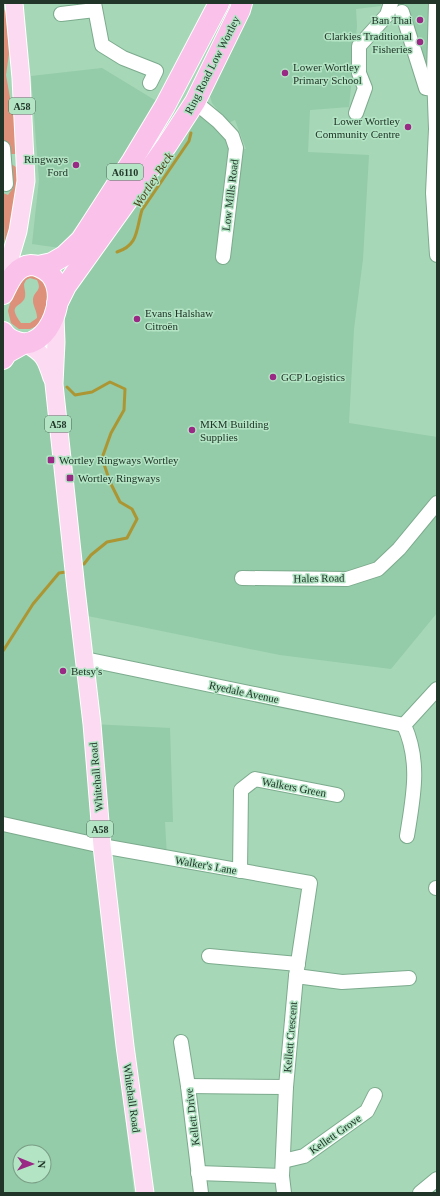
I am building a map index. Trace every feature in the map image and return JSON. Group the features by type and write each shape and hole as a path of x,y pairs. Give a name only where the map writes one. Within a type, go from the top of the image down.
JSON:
{"highway":[{"name":"Ring Road Low Wortley","path":"38,266 52,263 64,256 81,240 132,161 165,106 219,3"},
{"name":"Ring Road Low Wortley","path":"56,310 66,286 167,145 195,102 242,3"},
{"path":"132,161 179,105 195,102"},
{"name":"A6110","path":"3,293 9,280 18,270 24,266 38,266"},
{"path":"38,266 52,275 56,283 58,293 56,310"},
{"name":"A6110","path":"3,359 7,353 25,344 33,342 41,336 48,328 56,310"},
{"path":"3,332 10,340 25,344"}],"main road":[{"name":"A58","path":"3,293 5,275 18,231 26,181 21,78 14,3"},
{"name":"A58","path":"18,231 24,250 31,262 38,266"},
{"name":"Whitehall Road","path":"56,310 54,384 75,582 78,596 78,614 92,724 102,846 125,1046 145,1193"},
{"name":"Whitehall Road","path":"25,344 40,353 47,362 54,384"}],"street":[{"path":"436,3 436,129 433,193 437,256"},
{"path":"61,14 94,6 102,45 122,58 155,73"},
{"path":"356,113 370,89 359,73 359,46 387,14 396,8 426,88 435,89"},
{"name":"Low Mills Road","path":"195,102 218,121 232,136 236,148 223,257"},
{"path":"3,148 6,184"},
{"path":"5,162 26,160"},
{"name":"Hales Road","path":"242,578 347,578 378,570 399,549 437,503"},
{"name":"Ryedale Avenue","path":"85,660 404,725"},
{"path":"407,836 415,786 412,747 404,725 437,689"},
{"name":"Walkers Green","path":"240,871 241,790 255,779 336,796"},
{"name":"Walker's Lane","path":"3,824 102,846 310,883"},
{"name":"Kellett Crescent","path":"284,1193 282,1176 284,1161 286,1087 297,970 310,883"},
{"path":"209,956 297,970 342,982 409,978"},
{"name":"Kellett Drive","path":"181,1042 201,1193"},
{"path":"188,1086 286,1087"},
{"name":"Kellett Grove","path":"284,1161 304,1156 368,1111 375,1095"},
{"path":"198,1173 282,1176"},
{"path":"420,1193 437,1179"}],"shaded area":[{"path":"247,3 382,3 381,6 356,9 357,26 349,107 310,110 308,152 369,155 363,259 354,329 349,423 437,437 437,613 391,669 280,655 78,614 92,724 170,728 173,822 165,822 167,858 93,844 134,1193 3,1193 3,359 15,348 47,362 55,316 195,102 236,148 246,149 235,120 228,123 212,103 209,93"},
{"path":"406,3 436,3 435,89 402,12"},
{"path":"3,7 6,13 9,54 6,75 13,115 18,126 16,154 9,154 5,147 3,131"},
{"path":"102,68 158,102 88,211 60,248 32,244 39,180 31,76"},
{"path":"11,164 16,167 17,185 14,208 5,249 3,193 8,195 13,188 9,182"},
{"path":"37,271 47,287 45,316 37,326 30,329 19,329 11,323 8,311 15,284 18,279","holes":["30,278 37,280 39,287 33,297 37,318 30,323 21,323 17,317 15,309 25,297 24,284 26,280"]}],"waterway":[{"name":"Wortley Beck","path":"117,252 124,249 133,241 136,236 142,210 189,141 191,133"},
{"name":"Wortley Beck","path":"67,387 75,395 92,392 110,382 125,389 124,410 111,433 102,458 110,482 120,502 132,509 137,519 127,538 107,542 91,555 84,564"},
{"name":"Wortley Beck","path":"3,651 33,604 59,573 66,572"}],"place":[{"name":"Ban Thai","path":"420,20"},
{"name":"Clarkies Traditional Fisheries","path":"420,42"},
{"name":"Lower Wortley Primary School","path":"285,73"},
{"name":"Lower Wortley Community Centre","path":"408,127"},
{"name":"Ringways Ford","path":"76,165"},
{"name":"Evans Halshaw Citroën","path":"137,319"},
{"name":"GCP Logistics","path":"273,377"},
{"name":"MKM Building Supplies","path":"192,430"},
{"name":"Wortley Ringways Wortley","path":"51,460"},
{"name":"Wortley Ringways","path":"70,478"},
{"name":"Betsy's","path":"63,671"}]}
